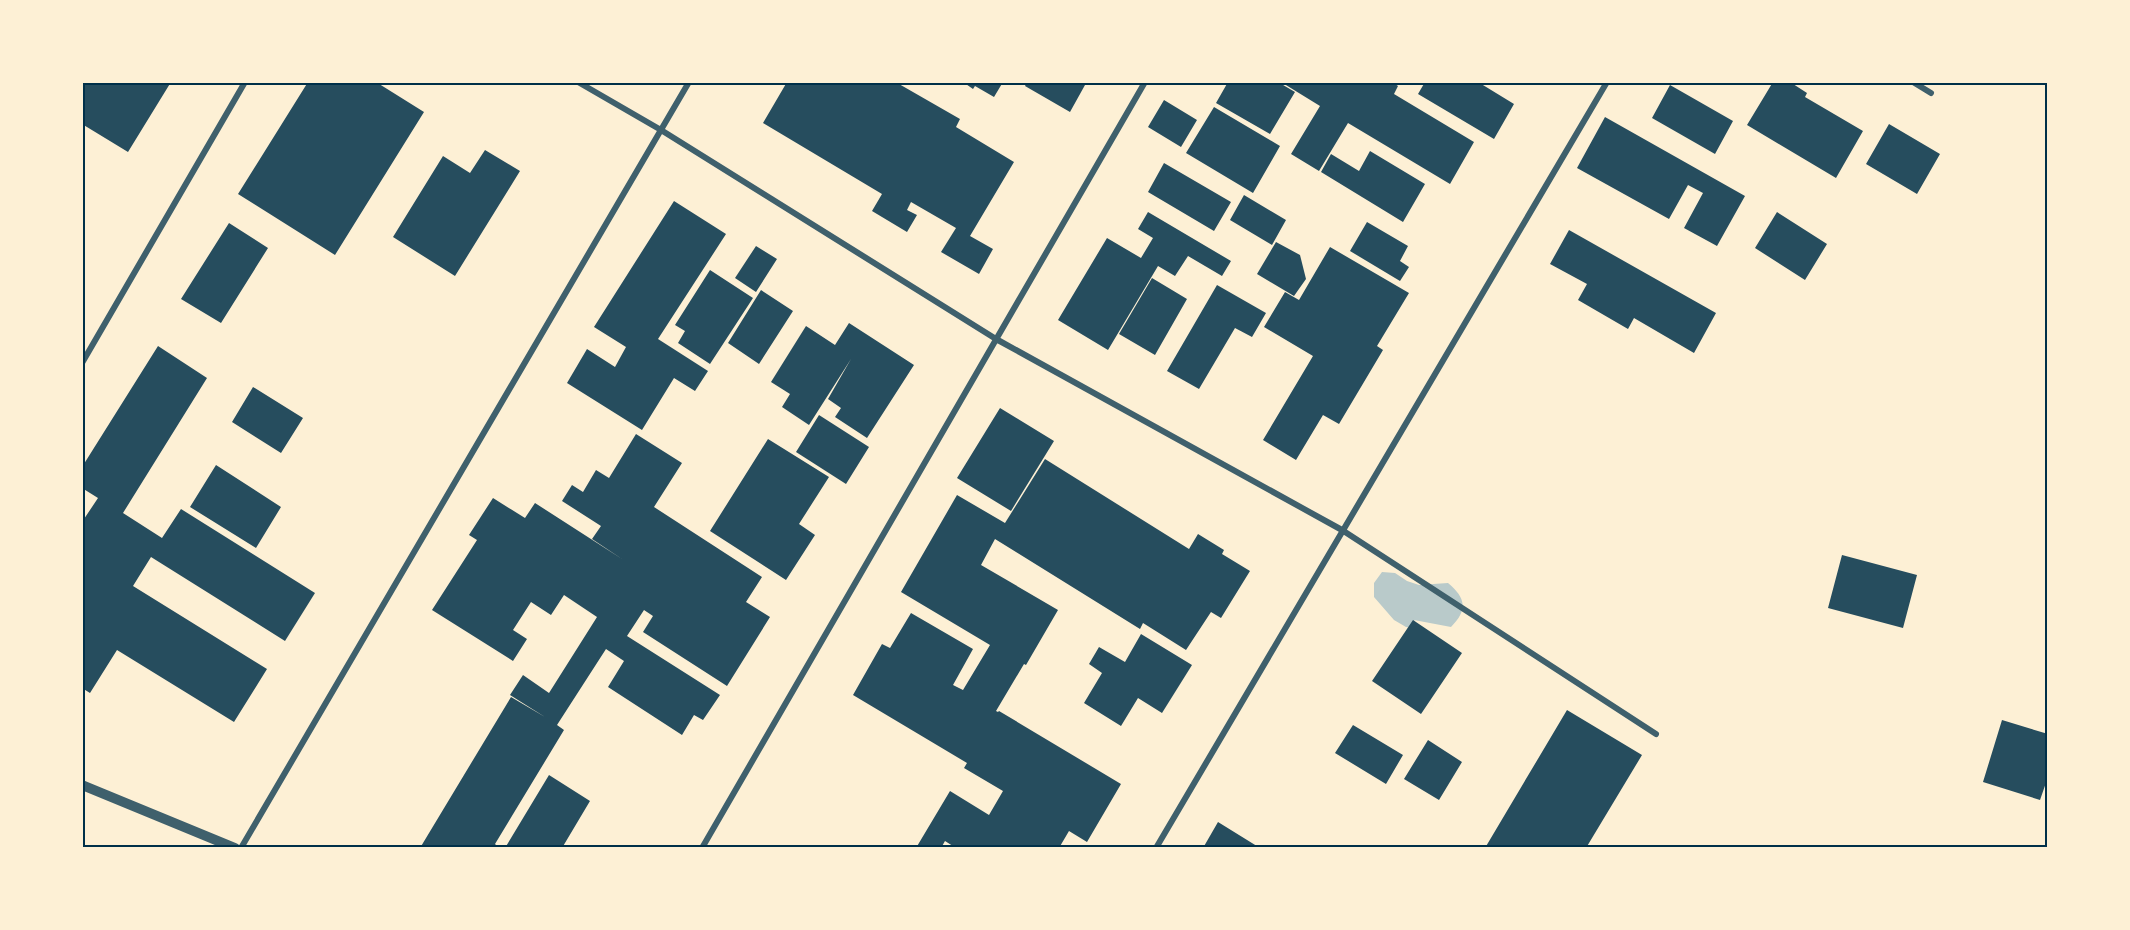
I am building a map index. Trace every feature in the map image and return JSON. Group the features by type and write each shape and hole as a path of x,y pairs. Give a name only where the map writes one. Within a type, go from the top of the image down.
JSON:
{"street":[{"path":"82,363 245,82"},
{"path":"578,82 661,130 996,339 1342,530 1656,734"},
{"path":"241,848 689,82"},
{"path":"702,848 1145,82"},
{"path":"1156,848 1607,82"},
{"path":"1913,82 1931,93"},
{"path":"82,785 235,848"}],"shaded area":[{"path":"1382,572 1395,573 1419,585 1448,583 1454,588 1463,604 1460,615 1451,627 1414,620 1420,629 1406,627 1394,620 1374,597 1374,583"}],"building":[{"path":"82,82 171,82 128,152 82,124"},
{"path":"308,82 376,82 424,112 335,255 238,194"},
{"path":"787,82 882,82 885,84 886,82 901,82 899,84 960,119 956,127 1014,162 970,236 993,249 979,274 941,252 956,228 911,202 907,210 917,215 907,232 872,211 882,194 763,123"},
{"path":"963,82 1003,82 994,97 975,86 973,89"},
{"path":"1027,82 1081,82 1085,85 1070,112 1025,86"},
{"path":"1228,82 1278,82 1295,92 1270,134 1216,103"},
{"path":"1281,82 1392,82 1398,86 1394,94 1474,142 1450,184 1348,123 1319,171 1291,154 1320,106"},
{"path":"1425,82 1478,82 1514,104 1494,139 1418,94"},
{"path":"1773,82 1790,82 1807,93 1805,97 1863,131 1836,178 1747,125"},
{"path":"1670,85 1733,121 1715,154 1652,118"},
{"path":"1164,100 1197,120 1181,147 1148,127"},
{"path":"1214,107 1280,146 1253,193 1186,153"},
{"path":"1605,117 1745,196 1717,246 1684,228 1703,193 1688,185 1669,219 1577,168"},
{"path":"1889,124 1940,154 1917,194 1866,164"},
{"path":"485,150 520,171 455,276 393,237 443,156 470,173"},
{"path":"1370,151 1425,184 1403,222 1321,172 1331,154 1359,171"},
{"path":"1164,163 1231,202 1214,231 1148,192"},
{"path":"1244,195 1286,220 1272,245 1230,220"},
{"path":"674,201 726,234 658,339 708,371 695,391 674,378 642,430 567,383 587,349 615,367 626,347 594,327"},
{"path":"1148,212 1231,261 1222,276 1188,256 1175,276 1158,266 1108,350 1058,320 1107,238 1141,258 1153,238 1138,229"},
{"path":"1777,212 1827,244 1805,280 1755,248"},
{"path":"1367,222 1408,246 1400,261 1409,267 1400,281 1350,251"},
{"path":"229,223 268,248 221,323 181,299"},
{"path":"1569,230 1716,313 1694,353 1634,318 1628,329 1578,300 1587,284 1550,264"},
{"path":"1276,242 1300,255 1306,279 1294,296 1257,274"},
{"path":"756,246 777,259 756,292 735,278"},
{"path":"1330,247 1409,293 1377,346 1383,350 1339,424 1323,415 1296,460 1263,440 1313,356 1264,327 1285,292 1299,300"},
{"path":"710,270 753,298 710,364 678,343 685,331 675,325"},
{"path":"1152,278 1187,299 1155,355 1119,334"},
{"path":"1217,285 1266,313 1252,337 1235,328 1199,389 1167,371"},
{"path":"761,290 793,311 759,364 728,343"},
{"path":"849,323 914,365 867,438 835,417 841,408 828,399 851,359 809,425 782,407 790,394 771,382 806,326 835,345"},
{"path":"158,346 207,378 123,513 162,538 181,509 315,593 285,641 151,557 133,586 267,669 234,722 117,650 90,693 82,688 82,522 98,498 82,488 82,467"},
{"path":"253,387 303,418 281,453 232,422"},
{"path":"1000,408 1054,441 1011,511 957,478"},
{"path":"819,415 869,447 846,484 796,452"},
{"path":"636,434 682,463 654,507 762,577 746,602 770,617 727,686 643,632 653,616 644,610 627,636 720,695 703,720 694,715 682,735 608,687 624,661 606,649 557,725 564,730 495,844 499,848 420,848 511,697 545,717 510,695 523,675 549,693 597,617 564,595 551,615 531,602 513,630 527,639 513,661 432,610 477,540 469,535 493,498 525,518 535,503 622,559 592,539 601,526 562,501 572,485 583,492 596,470 609,478"},
{"path":"768,439 829,477 799,524 815,535 786,580 710,531"},
{"path":"1045,459 1189,549 1198,534 1224,550 1222,554 1250,571 1221,618 1211,612 1186,650 1143,623 1140,629 995,539 981,565 1058,610 996,711 1121,784 1087,842 1069,831 1059,848 956,848 945,841 941,848 916,848 950,791 989,815 1003,791 964,768 967,763 853,695 882,644 890,648 911,613 973,649 953,685 963,690 990,645 901,592 957,495 1005,523"},
{"path":"216,465 281,507 256,548 190,507"},
{"path":"1842,555 1917,575 1903,628 1828,608"},
{"path":"1413,620 1462,653 1421,714 1372,681"},
{"path":"1141,634 1192,665 1162,713 1138,698 1121,726 1084,703 1102,673 1089,664 1099,647 1125,662"},
{"path":"1567,710 1642,755 1586,848 1485,848"},
{"path":"2002,720 2048,734 2048,777 2040,800 1983,782"},
{"path":"1353,725 1403,755 1386,784 1335,753"},
{"path":"1428,740 1462,762 1439,800 1404,779"},
{"path":"549,775 590,801 562,848 505,848"},
{"path":"1218,822 1260,848 1203,848"}]}
